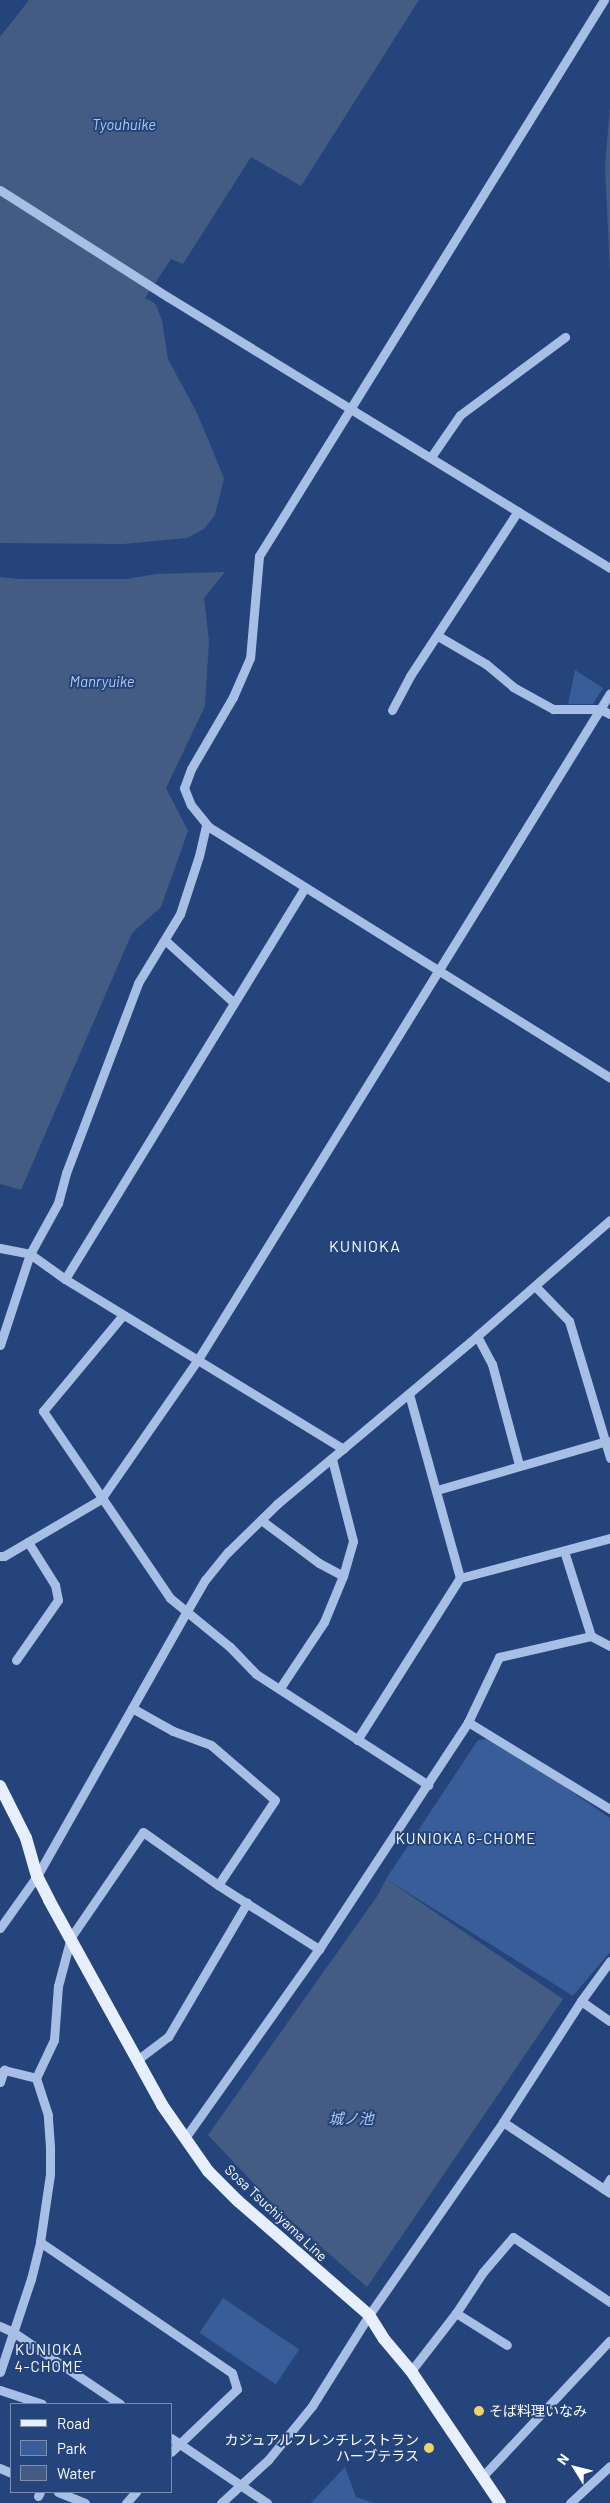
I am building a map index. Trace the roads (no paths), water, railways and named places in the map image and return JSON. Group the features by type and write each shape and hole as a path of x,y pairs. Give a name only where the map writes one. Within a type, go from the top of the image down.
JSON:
{"main road":[{"name":"Sosa Tsuchiyama Line","path":"0,1786 26,1838 37,1876 71,1937 79,1956 137,2060 185,2138 208,2171 238,2201 369,2316 384,2339 411,2370 500,2503"}],"street":[{"path":"604,0 259,556 250,658 234,697 191,769 184,788 191,805 206,825 610,1078"},
{"path":"0,190 168,297 351,407 610,568"},
{"path":"432,457 460,415 565,338"},
{"path":"392,710 410,676 438,636 518,511"},
{"path":"438,636 486,664 513,687 553,710 600,709 610,714"},
{"path":"0,1556 4,1556 101,1499 197,1361 610,693"},
{"path":"0,1346 30,1254 58,1203 66,1173 138,982 166,941 180,914 199,856 206,825"},
{"path":"65,1279 233,1002 305,888"},
{"path":"166,941 233,1002"},
{"path":"0,1928 37,1876 186,1611 205,1580 228,1552 261,1520 342,1449 410,1394 610,1220"},
{"path":"0,1248 30,1254 65,1279 342,1449"},
{"path":"534,1286 569,1321 610,1458"},
{"path":"123,1315 43,1411 170,1598 256,1674 428,1785"},
{"path":"477,1336 492,1364 518,1465"},
{"path":"410,1394 460,1578"},
{"path":"437,1490 606,1441"},
{"path":"280,1688 324,1622 343,1576 353,1541 332,1459"},
{"path":"261,1520 318,1563 343,1576"},
{"path":"357,1740 460,1578 610,1538"},
{"path":"16,1660 58,1600 55,1585 28,1542"},
{"path":"564,1551 591,1636"},
{"path":"185,2138 319,1949 428,1785 468,1722 499,1656 591,1636 610,1646"},
{"path":"132,1708 173,1731 211,1745 275,1800 218,1885"},
{"path":"468,1722 610,1809"},
{"path":"0,2372 40,2242 50,2174 50,2147 48,2115 36,2078 54,2040 58,1986 71,1937 143,1832 218,1885 319,1949"},
{"path":"137,2060 168,2037 247,1903"},
{"path":"221,2503 242,2486 288,2437 312,2406 369,2316 503,2122 581,2001 610,1960"},
{"path":"581,2001 610,2021"},
{"path":"0,2082 4,2070 36,2078"},
{"path":"503,2122 607,2191 610,2179"},
{"path":"411,2370 456,2313 484,2272 513,2237 610,2302"},
{"path":"40,2242 232,2373 237,2389 175,2441 266,2503"},
{"path":"456,2313 507,2345"},
{"path":"0,2326 13,2332 119,2403"},
{"path":"482,2477 610,2340"},
{"path":"0,2390 39,2403"},
{"path":"570,2503 610,2466"},
{"path":"60,2493 83,2502"},
{"path":"126,2503 135,2493"}],"water":[{"name":"Tyouhuike","path":"29,0 419,0 301,186 251,157 183,264 171,259 145,298 155,303 162,320 168,359 197,413 224,478 215,515 204,529 187,538 123,544 0,543 0,37"},
{"path":"610,107 610,273 605,166"},
{"name":"Manryuike","path":"225,572 204,598 209,641 205,706 166,788 188,831 161,907 132,933 21,1190 0,1184 0,577 19,579 127,579 156,574"},
{"name":"城ノ池","path":"386,1879 563,1999 367,2287 277,2208 208,2135 378,1895"}],"place":[{"name":"そば料理いなみ","path":"479,2411"},
{"name":"カジュアルフレンチレストラン ハーブテラス","path":"429,2448"}],"district":[{"name":"KUNIOKA","path":"365,1246"},
{"name":"KUNIOKA 6-CHOME","path":"466,1839"},
{"name":"KUNIOKA 4-CHOME","path":"49,2358"}]}
